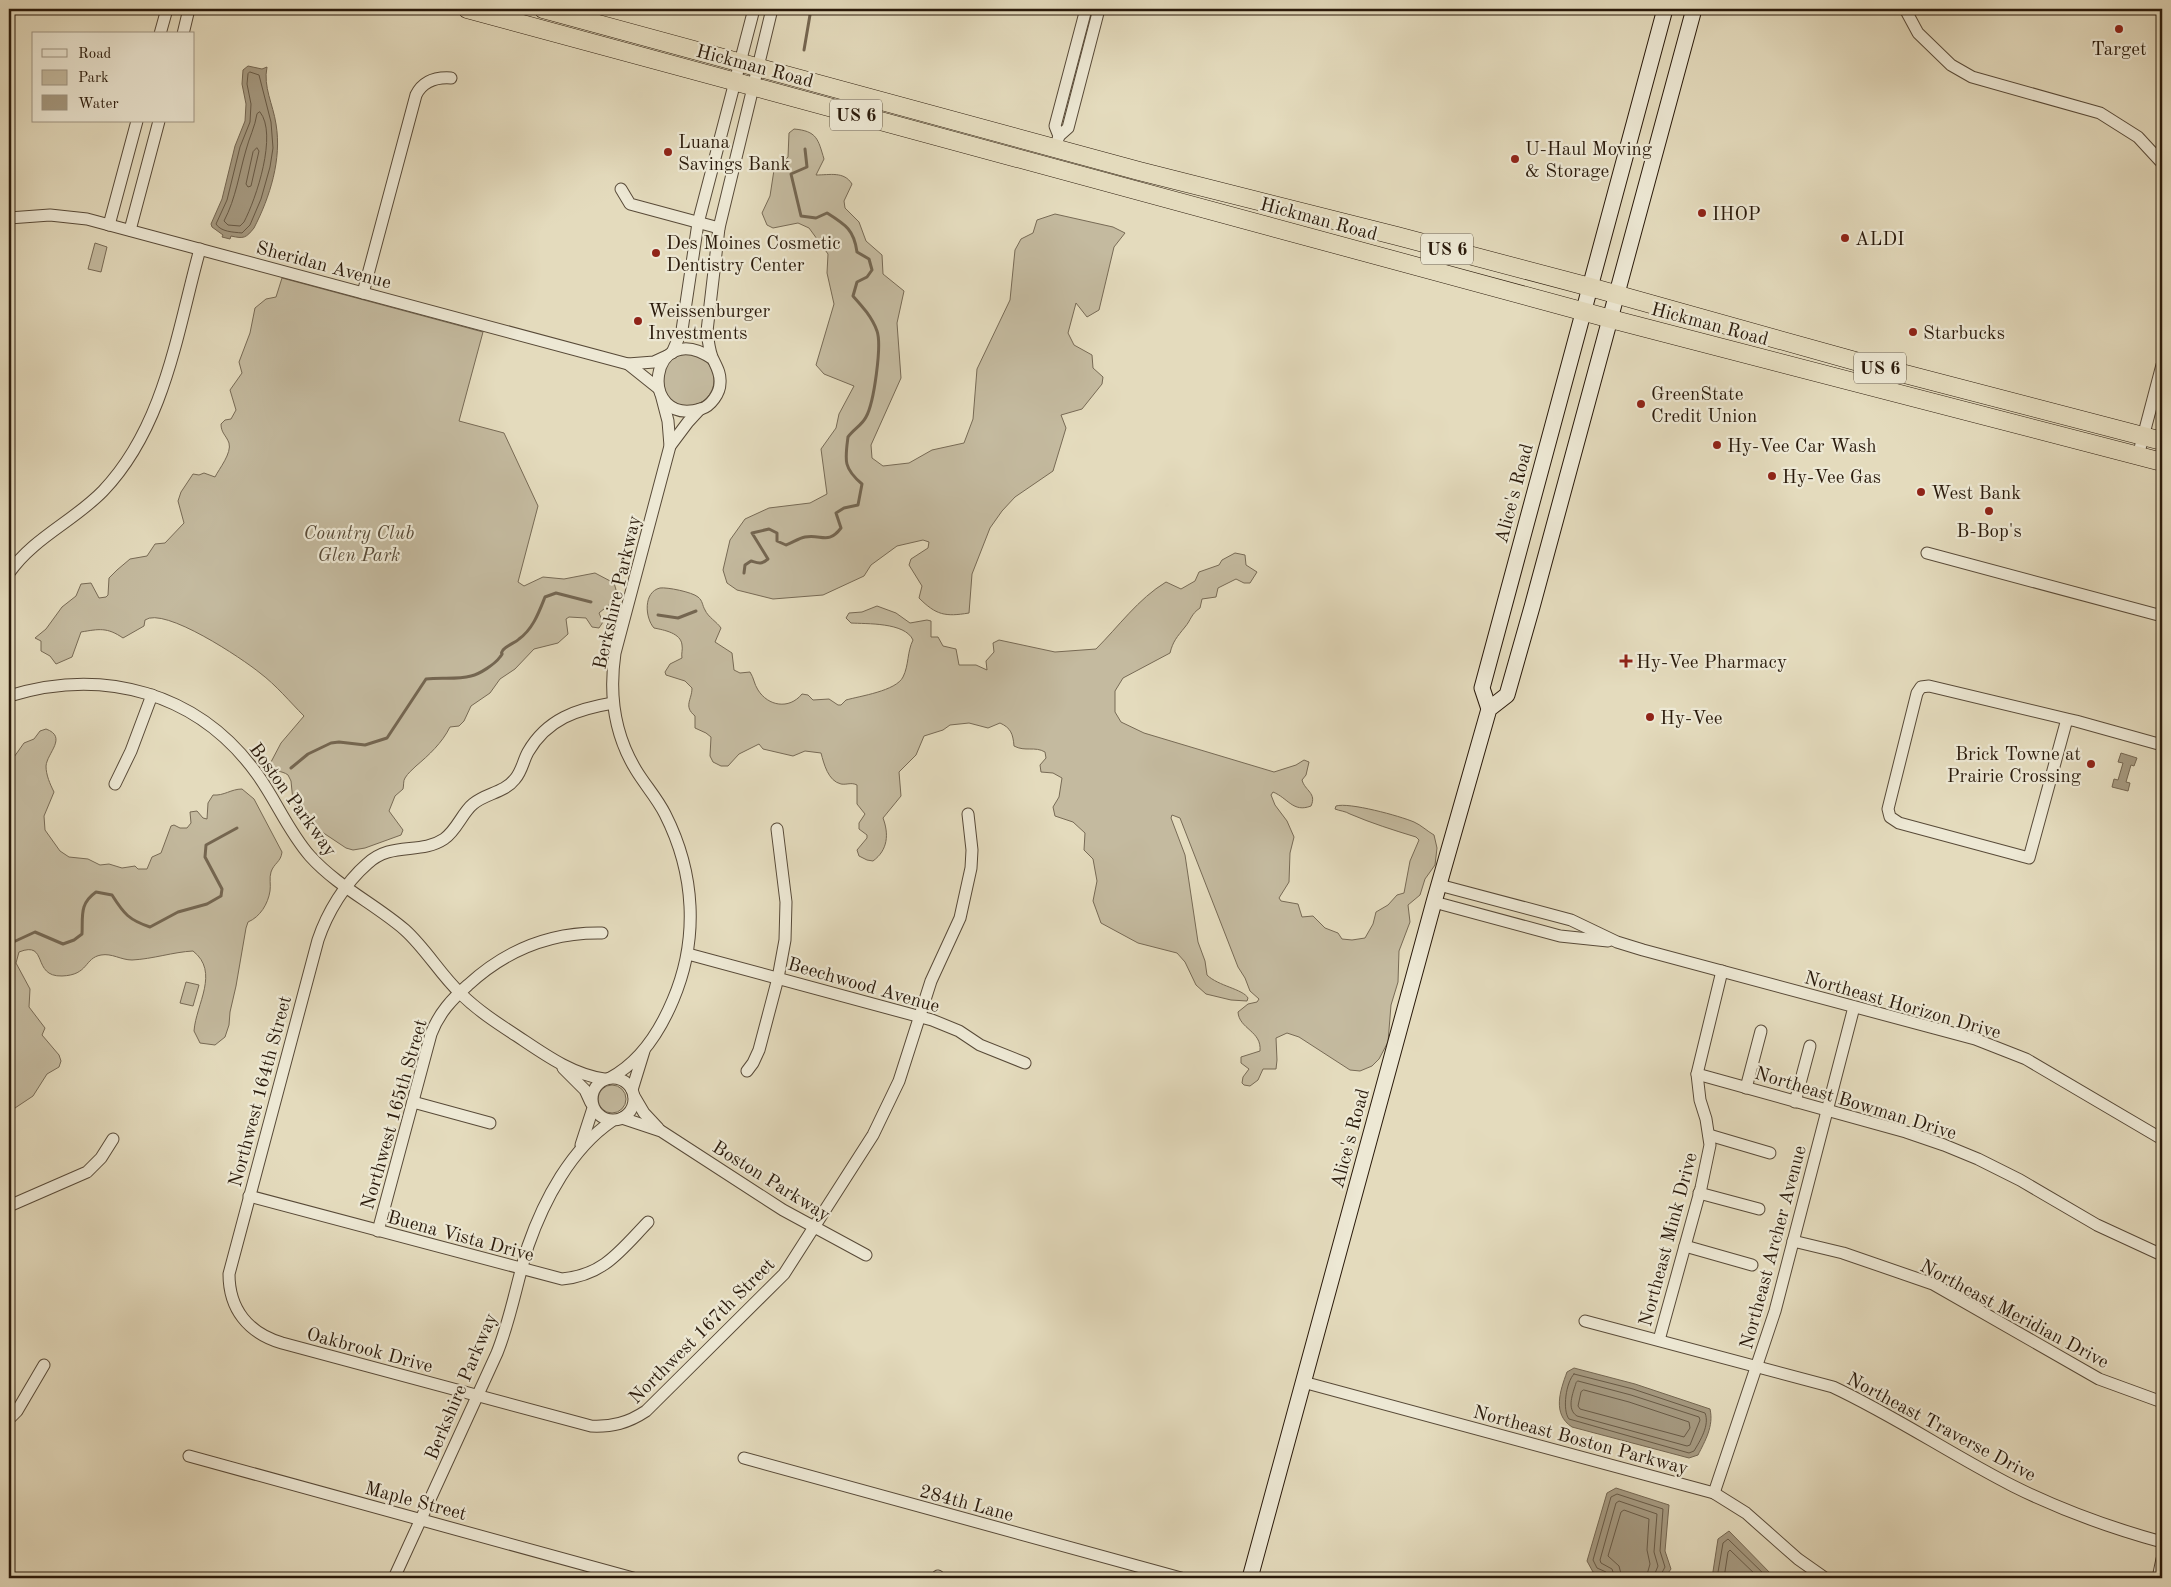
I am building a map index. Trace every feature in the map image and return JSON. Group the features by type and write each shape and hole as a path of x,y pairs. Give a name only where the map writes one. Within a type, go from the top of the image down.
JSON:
{"highway":[{"name":"Hickman Road","path":"467,9 737,72 756,67 1057,142 1192,185 1397,236 1590,287 1855,361 2162,441"},
{"name":"Hickman Road","path":"543,9 737,72 753,87 1610,319 2162,462"},
{"path":"895,125 900,121 921,125 1037,156 1051,154 1057,142"},
{"path":"1046,166 1048,162 1061,162 1172,190 1185,189 1192,185"}],"main road":[{"name":"Alice's Road","path":"1250,1578 1434,902 1489,710 1482,688 1664,9"},
{"path":"1489,710 1507,694 1694,9"}],"street":[{"path":"161,32 167,9"},
{"path":"184,32 190,9"},
{"path":"754,9 698,223 682,330 669,355 658,369 660,393 677,410 690,412 700,409 716,397 720,387 721,379 708,344 708,325 719,228 753,87 756,67 772,9"},
{"path":"1057,142 1055,126 1086,9"},
{"path":"1057,142 1068,128 1099,9"},
{"path":"1905,9 1918,33 1951,65 1972,77 2100,114 2138,137 2162,163"},
{"path":"363,293 416,95 424,84 438,78 451,78"},
{"path":"109,225 137,122"},
{"path":"130,230 159,122"},
{"path":"621,189 630,204 719,228"},
{"name":"Sheridan Avenue","path":"9,218 31,215 68,216 109,225 628,364 654,362 669,355"},
{"path":"9,573 36,544 87,506 120,471 134,451 157,406 200,249"},
{"path":"669,355 689,348 700,350 713,358"},
{"name":"Sheridan Avenue","path":"628,364 660,393"},
{"path":"2138,456 2162,365"},
{"name":"Berkshire Parkway","path":"633,1093 645,1050 671,1006 678,989 688,954 691,909 688,882 676,837 664,812 626,753 620,736 613,703 613,671 616,653 670,446 668,421 660,393"},
{"name":"Berkshire Parkway","path":"670,446 700,409"},
{"path":"1927,553 2162,616"},
{"name":"Boston Parkway","path":"9,696 49,686 74,683 123,687 152,695 192,713 227,739 257,774 292,831 310,856 346,888 407,932 459,993 490,1018 558,1063 586,1075 607,1079"},
{"path":"2067,719 2028,858 1899,823 1890,817 1888,809 1917,693 1921,687 1929,686 2067,719 2162,745"},
{"path":"115,784 131,751 152,695"},
{"name":"Northwest 164th Street","path":"236,1308 230,1292 229,1274 318,940 326,920 346,888 366,864 387,851 435,844 447,836 472,804 482,797 500,791 512,783 519,775 527,754 537,739 555,722 579,710 613,703"},
{"name":"Northwest 167th Street","path":"624,1423 636,1418 652,1407 784,1274 812,1227 857,1162 887,1107 910,1051 932,981 960,918 968,887 972,850 968,814"},
{"path":"747,1071 756,1057 783,958 786,921 784,884 777,829"},
{"name":"Northeast Horizon Drive","path":"1439,885 1571,920 1617,942 1975,1039 2026,1059 2162,1139"},
{"name":"Northeast Horizon Drive","path":"1434,902 1560,936 1617,942"},
{"name":"Northwest 165th Street","path":"378,1231 436,1020 459,993 500,959 533,943 570,935 602,933"},
{"name":"Beechwood Avenue","path":"688,954 921,1017 948,1026 980,1045 1025,1063"},
{"name":"Northeast Mink Drive","path":"1659,1340 1699,1193 1710,1145 1706,1119 1700,1100 1697,1074 1722,972"},
{"name":"Northeast Archer Avenue","path":"1714,1493 1776,1311 1854,1007"},
{"path":"1746,1088 1761,1031"},
{"path":"1795,1102 1810,1046"},
{"name":"Berkshire Parkway","path":"607,1079 625,1069 645,1050"},
{"name":"Boston Parkway","path":"558,1063 585,1090 592,1106"},
{"name":"Northeast Bowman Drive","path":"1697,1074 1906,1132 1978,1158 2097,1225 2162,1255"},
{"path":"607,1079 625,1082 633,1093 633,1106 617,1120 601,1117 592,1106 592,1091 607,1079"},
{"name":"Boston Parkway","path":"633,1093 644,1113 661,1131 812,1227 866,1256"},
{"path":"413,1102 490,1124"},
{"name":"Berkshire Parkway","path":"394,1578 504,1335 528,1247 542,1212 578,1151 592,1106"},
{"name":"Berkshire Parkway","path":"578,1151 617,1120"},
{"name":"Boston Parkway","path":"617,1120 661,1131"},
{"path":"1709,1135 1770,1153"},
{"path":"9,1206 87,1172 101,1158 113,1139"},
{"path":"1699,1193 1759,1209"},
{"name":"Buena Vista Drive","path":"249,1196 521,1270 562,1279 579,1278 596,1271 609,1261 648,1222"},
{"name":"Northeast Meridian Drive","path":"1794,1241 1892,1268 1933,1284 2099,1379 2162,1402"},
{"path":"1685,1246 1752,1265"},
{"name":"Oakbrook Drive","path":"236,1308 250,1327 270,1339 591,1426 624,1423"},
{"name":"Northeast Traverse Drive","path":"1586,1321 1833,1387 1870,1404 2013,1486 2110,1528 2162,1542"},
{"path":"9,1419 17,1411 44,1365"},
{"name":"Northeast Boston Parkway","path":"1303,1382 1714,1493 1746,1513 1798,1559 1825,1578"},
{"name":"Maple Street","path":"189,1456 633,1578"},
{"name":"284th Lane","path":"744,1458 1182,1578"},
{"path":"2158,1578 2162,1559"}],"green space":[{"path":"794,129 812,134 818,141 824,159 816,175 841,175 852,184 844,201 845,208 859,222 866,241 882,255 883,274 904,291 897,323 901,378 871,445 872,458 883,466 909,463 932,450 964,443 973,419 977,369 1010,300 1015,250 1021,239 1033,233 1037,220 1055,214 1113,227 1125,233 1114,247 1099,310 1087,317 1076,303 1068,333 1074,345 1092,355 1093,368 1103,377 1102,384 1082,409 1061,415 1066,428 1053,471 1015,497 990,528 972,574 969,613 953,615 941,613 931,608 919,598 922,586 909,565 911,559 928,548 929,542 923,540 897,546 871,565 864,576 823,595 773,599 737,590 727,583 723,570 730,540 745,519 769,508 810,503 827,494 821,449 836,428 839,414 854,386 824,374 816,365 834,304 827,273 828,254 809,228 798,223 773,228 767,225 762,213 770,196 774,170 788,157 789,133"},
{"path":"95,243 107,247 101,272 88,269"},
{"name":"Country Club Glen Park","path":"282,278 483,332 459,421 504,433 538,506 518,582 524,586 543,577 564,579 595,573 614,583 617,593 610,604 599,613 603,622 599,628 592,627 586,618 569,617 566,619 568,634 558,643 534,649 515,669 500,679 490,693 471,706 464,721 459,726 450,727 435,748 404,779 403,789 395,796 389,811 403,830 401,835 365,848 353,850 346,848 322,832 300,812 293,801 291,781 288,775 273,768 271,762 281,743 304,716 272,683 238,657 185,627 169,620 155,618 145,620 144,626 123,638 103,630 81,632 72,657 56,664 50,656 41,651 41,641 35,638 46,629 62,607 76,596 81,584 91,583 99,598 106,597 108,595 109,578 117,570 130,559 147,556 155,544 165,543 184,523 178,501 181,492 193,474 199,475 204,473 215,477 229,451 229,443 221,424 225,420 231,419 236,410 230,390 242,373 239,362 250,333 255,308 266,299 276,297"},
{"path":"683,354 693,354 707,361 714,375 714,385 707,399 693,406 683,406 673,402 666,395 662,385 662,375 666,365 673,358"},
{"path":"1235,553 1245,555 1246,565 1257,572 1250,583 1244,583 1236,579 1218,588 1216,597 1202,599 1200,608 1172,645 1170,653 1123,678 1115,691 1115,712 1121,722 1144,733 1274,772 1296,765 1304,760 1309,762 1306,775 1302,780 1312,795 1311,806 1300,808 1273,792 1271,795 1275,805 1287,821 1294,837 1290,853 1289,882 1279,898 1281,901 1298,904 1302,917 1313,916 1325,928 1338,933 1342,939 1365,938 1373,924 1376,912 1388,905 1397,895 1404,893 1410,861 1419,840 1416,837 1335,809 1336,806 1352,806 1398,816 1417,823 1434,835 1437,848 1435,865 1425,879 1420,895 1408,905 1410,922 1399,951 1398,982 1391,1005 1388,1042 1379,1059 1372,1066 1360,1071 1350,1070 1299,1037 1287,1033 1276,1038 1276,1069 1263,1069 1258,1080 1250,1086 1242,1083 1243,1077 1249,1069 1241,1063 1241,1057 1260,1051 1260,1044 1254,1034 1239,1018 1238,1012 1248,1004 1257,1002 1259,999 1250,991 1238,967 1180,818 1172,815 1171,818 1185,855 1198,942 1205,961 1207,975 1217,982 1245,995 1248,998 1247,1001 1231,1000 1206,994 1196,985 1185,962 1177,953 1138,943 1101,923 1093,901 1097,881 1093,859 1084,850 1085,833 1073,822 1055,816 1053,807 1059,797 1062,778 1053,773 1041,772 1040,765 1046,758 1045,752 1014,746 1011,732 1004,725 1000,723 988,728 969,723 950,725 943,730 924,736 916,755 899,772 901,796 883,818 886,841 882,852 873,861 867,860 859,856 857,850 867,838 867,835 859,829 859,823 865,814 857,804 857,785 841,784 833,779 827,771 821,753 805,751 793,756 763,749 759,744 739,754 728,766 721,766 713,762 710,756 711,737 695,728 695,716 689,709 692,688 685,681 666,675 665,672 670,664 682,658 681,641 671,633 654,628 647,612 648,600 654,590 668,588 691,593 701,600 708,615 721,628 715,642 732,653 734,670 740,673 750,672 758,690 767,700 773,703 785,704 797,699 802,694 808,695 813,700 829,699 841,705 846,700 886,689 899,682 905,672 913,640 909,634 894,627 851,623 846,618 849,613 862,612 877,606 896,613 910,623 931,621 931,637 938,637 943,646 956,649 959,665 976,665 987,670 986,661 994,652 993,643 999,640 1055,652 1096,649 1146,596 1166,582 1181,589 1195,581 1199,572 1219,565 1222,560"},
{"path":"46,729 52,732 56,741 46,766 47,776 54,792 44,816 45,830 60,851 69,857 88,859 100,865 109,864 122,868 135,866 138,869 147,869 152,857 161,853 171,826 187,828 191,823 190,812 197,811 203,818 207,819 208,803 213,795 242,789 254,799 282,852 271,872 270,891 267,901 260,913 248,922 229,1025 225,1037 215,1045 200,1043 194,1031 206,978 201,959 193,951 132,960 101,955 92,959 77,973 62,976 52,975 46,971 34,951 19,952 16,963 30,989 29,1007 45,1028 42,1035 59,1055 61,1061 59,1067 47,1074 33,1096 15,1108 9,1115 9,764 24,743 34,739 40,731"},
{"path":"186,982 199,985 193,1006 180,1003"},
{"path":"612,1085 622,1089 626,1099 622,1109 612,1113 602,1109 598,1099 602,1089"}],"water":[{"path":"248,66 262,69 267,67 266,82 276,124 276,164 270,191 254,228 244,237 231,236 230,239 222,237 223,235 212,227 211,224 222,199 235,146 245,121 246,104 242,84 243,70"},
{"path":"2121,753 2137,758 2134,766 2131,765 2126,782 2130,783 2128,791 2112,787 2114,779 2118,780 2123,763 2118,762"},
{"path":"1574,1368 1635,1384 1710,1409 1710,1427 1698,1455 1689,1458 1572,1427 1562,1416 1559,1402 1567,1372"},
{"path":"1616,1488 1669,1505 1665,1551 1671,1569 1666,1576 1609,1578 1593,1572 1587,1561 1607,1493"},
{"path":"1729,1531 1776,1578 1712,1578 1718,1539"}],"waterway":[{"path":"804,50 811,9"},
{"path":"744,573 745,565 751,561 761,563 768,559 752,533 769,529 777,533 777,541 786,545 805,537 828,538 841,528 836,513 844,508 858,505 862,484 848,468 846,458 847,445 848,437 864,420 869,410 879,348 877,331 872,321 853,296 857,282 867,277 872,270 869,259 857,252 854,238 839,221 827,213 816,218 801,216 791,174 807,167 805,149"},
{"path":"291,768 308,754 331,743 365,745 387,738 426,679 465,677 475,675 487,668 498,660 505,648 524,635 535,620 545,597 556,593 591,602"},
{"path":"658,615 678,618 696,611"},
{"path":"9,944 35,932 63,944 74,940 82,934 84,906 96,892 112,895 128,916 150,927 178,912 207,904 221,896 222,889 205,857 206,845 237,828"}],"place":[{"name":"Target","path":"2119,29"},
{"name":"Luana Savings Bank","path":"668,152"},
{"name":"U-Haul Moving & Storage","path":"1515,159"},
{"name":"IHOP","path":"1702,213"},
{"name":"ALDI","path":"1845,238"},
{"name":"Des Moines Cosmetic Dentistry Center","path":"656,253"},
{"name":"Weissenburger Investments","path":"638,321"},
{"name":"Starbucks","path":"1913,332"},
{"name":"GreenState Credit Union","path":"1641,404"},
{"name":"Hy-Vee Car Wash","path":"1717,445"},
{"name":"Hy-Vee Gas","path":"1772,476"},
{"name":"West Bank","path":"1921,492"},
{"name":"B-Bop's","path":"1989,511"},
{"name":"Hy-Vee Pharmacy","path":"1626,661"},
{"name":"Hy-Vee","path":"1650,717"},
{"name":"Brick Towne at Prairie Crossing","path":"2091,764"}]}
